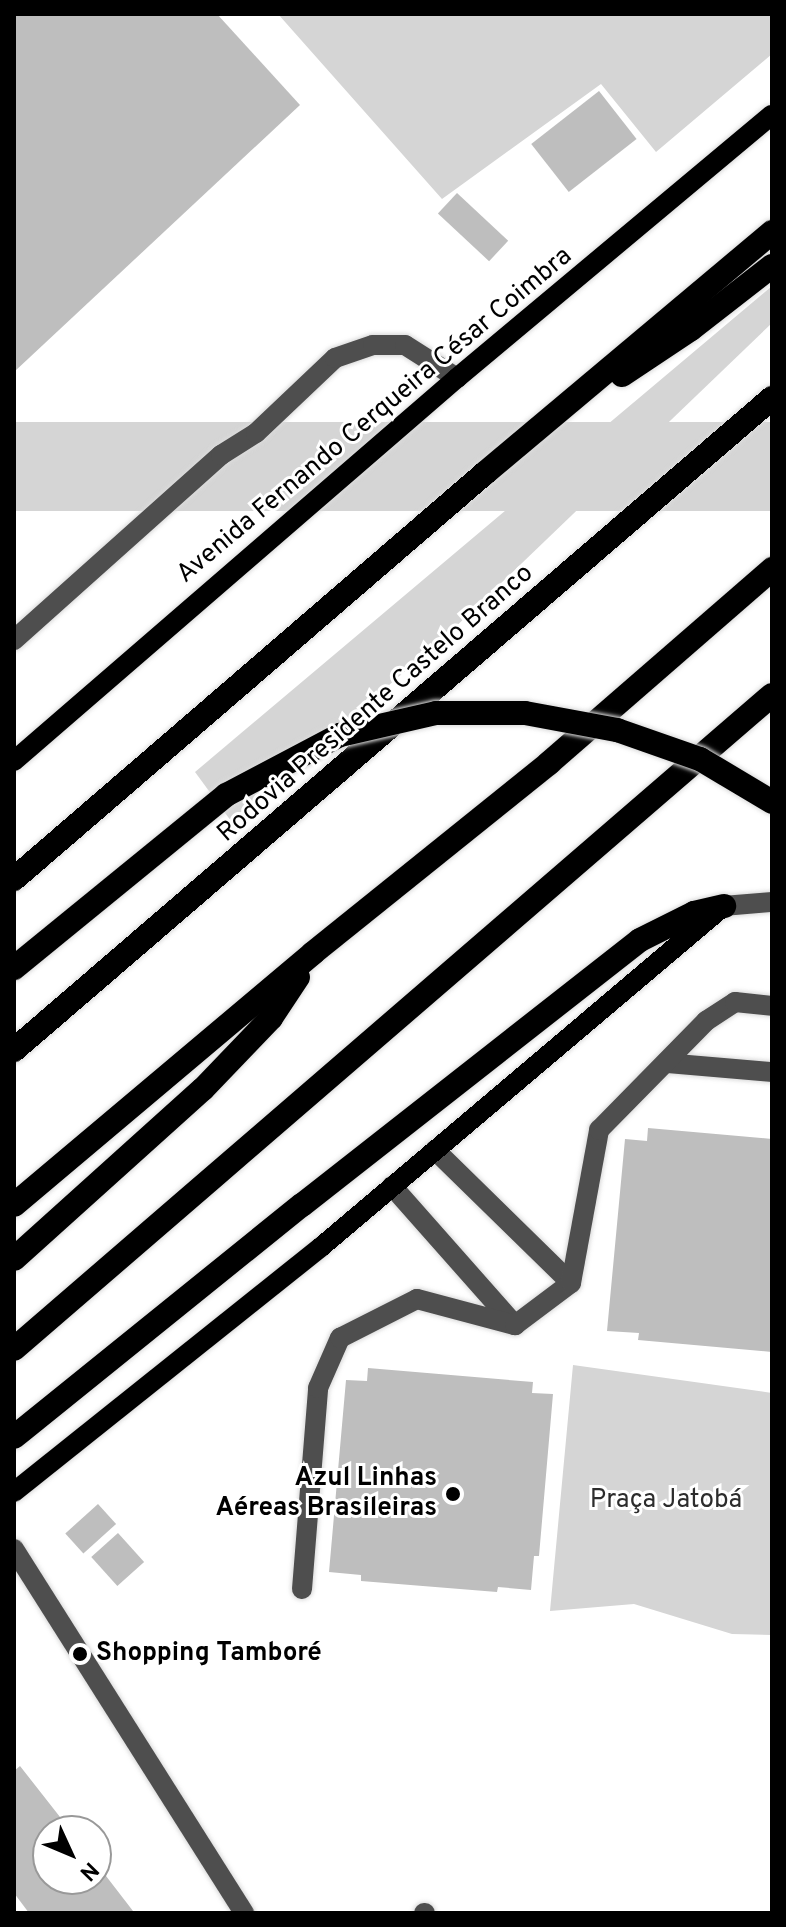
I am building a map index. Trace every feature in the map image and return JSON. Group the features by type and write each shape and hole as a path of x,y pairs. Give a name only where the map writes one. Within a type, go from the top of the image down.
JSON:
{"highway":[{"path":"14,879 518,444 772,232"},
{"path":"518,444 691,329 772,266"},
{"name":"Rodovia Presidente Castelo Branco","path":"14,1050 772,398"},
{"path":"14,1205 313,953 549,763 772,569"},
{"path":"14,1349 772,695"},
{"path":"14,968 226,795 340,735 436,713 525,713 617,730 700,759 772,802"},
{"path":"14,1437 606,966 666,925 724,906"},
{"path":"14,1259 203,1089 251,1040 271,1018 313,953"}],"main road":[{"name":"Avenida Fernando Cerqueira César Coimbra","path":"14,761 457,378 772,115"},
{"path":"14,1492 392,1186 724,906"}],"street":[{"path":"14,640 221,455 256,433 335,358 373,345 405,345 457,378"},
{"path":"724,906 772,902"},
{"path":"515,1325 571,1283 599,1130 706,1021 735,1002 772,1006"},
{"path":"666,1063 772,1072"},
{"path":"435,1150 571,1283"},
{"path":"392,1186 515,1325"},
{"path":"302,1589 318,1388 340,1338 417,1299 515,1325"},
{"path":"14,1549 244,1913"}],"green space":[{"path":"278,14 772,14 772,54 656,152 601,84 442,199"},
{"path":"772,286 772,323 446,636 231,821 195,772"},
{"path":"14,422 772,422 772,511 14,511"},
{"name":"Praça Jatobá","path":"573,1365 772,1393 772,1635 732,1634 634,1604 550,1611"}],"building":[{"path":"14,14 217,14 300,105 14,372"},
{"path":"599,91 637,139 569,192 531,144"},
{"path":"457,193 508,241 489,261 438,213"},
{"path":"648,1128 772,1139 772,1352 638,1340 639,1333 607,1331 625,1139 647,1141"},
{"path":"368,1368 533,1382 532,1393 553,1394 539,1556 534,1556 531,1590 498,1587 497,1592 361,1581 361,1575 329,1572 346,1380 367,1381"},
{"path":"98,1504 116,1524 83,1554 65,1533"},
{"path":"118,1533 144,1562 117,1586 91,1557"},
{"path":"20,1766 58,1815 32,1815 32,1895 112,1895 112,1884 133,1911 131,1913 29,1913 14,1893 14,1771"}],"place":[{"name":"Azul Linhas Aéreas Brasileiras","path":"453,1494"},
{"name":"Shopping Tamboré","path":"80,1654"}]}
